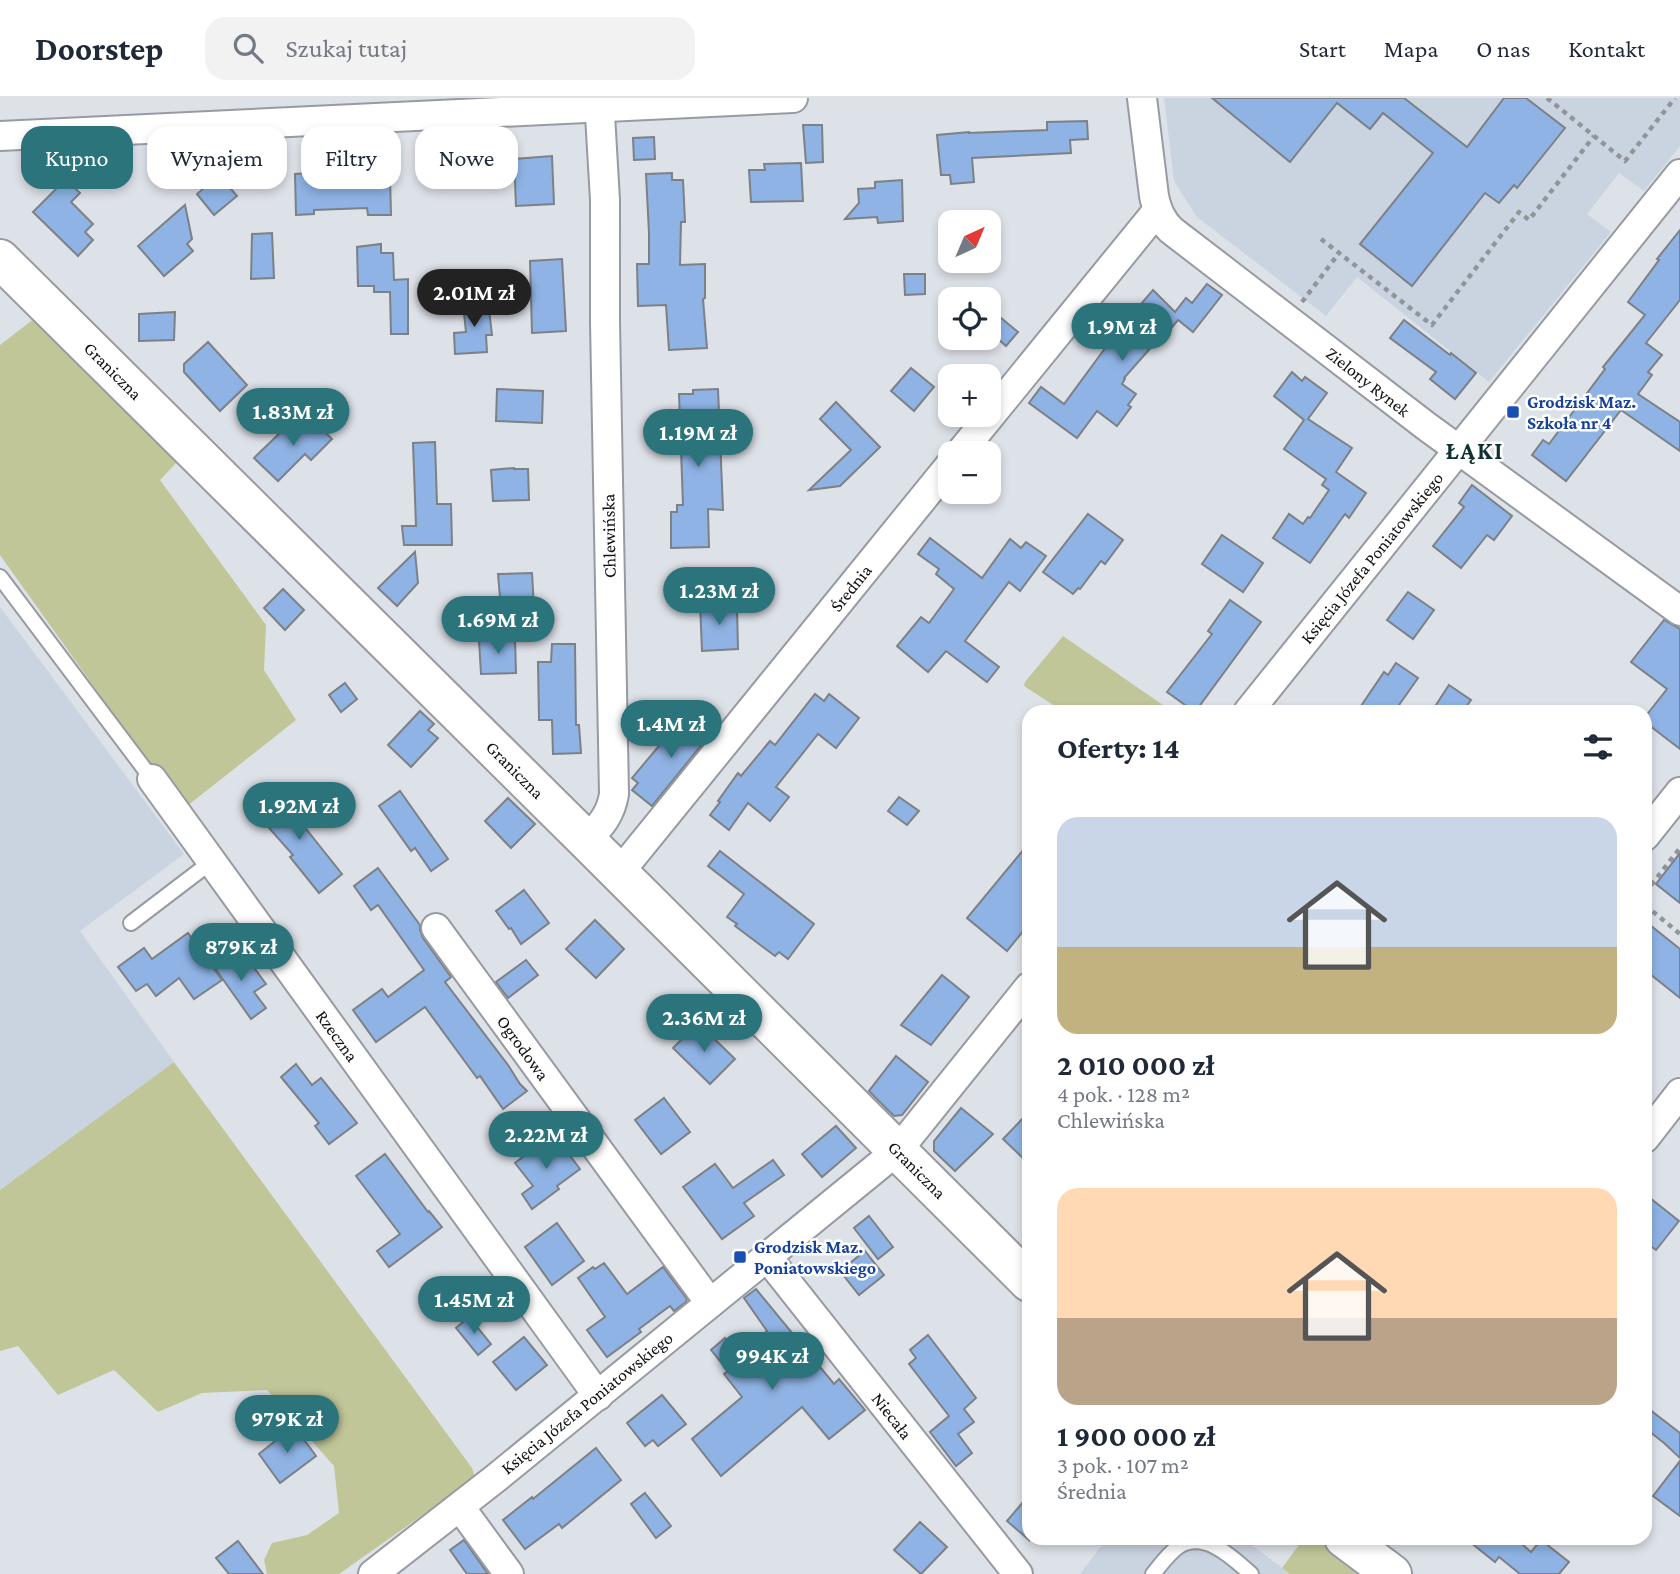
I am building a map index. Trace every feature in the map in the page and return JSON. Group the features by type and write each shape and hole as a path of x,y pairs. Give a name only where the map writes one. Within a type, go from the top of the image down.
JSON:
{"street":[{"path":"0,136 600,103 793,98"},
{"path":"970,441 1157,211 1142,98"},
{"name":"Chlewińska","path":"586,840 606,819 614,794 605,200 600,103"},
{"name":"Księcia Józefa Poniatowskiego","path":"1254,705 1680,174"},
{"name":"Zielony Rynek","path":"1157,211 1171,230 1458,450 1680,611"},
{"name":"Graniczna","path":"0,259 1022,1275"},
{"name":"Średnia","path":"619,873 938,481"},
{"name":"Rzeczna","path":"152,779 598,1396"},
{"path":"1652,827 1680,792"},
{"name":"Ogrodowa","path":"436,928 710,1303"},
{"name":"Księcia Józefa Poniatowskiego","path":"373,1574 598,1396 898,1150 1022,996"},
{"path":"1652,1129 1680,1093"},
{"name":"Niecała","path":"767,1257 1018,1574"},
{"path":"460,1507 509,1574"},
{"path":"1353,1545 1392,1574"}],"lane":[{"name":"Rzeczna","path":"0,577 152,779"},
{"path":"131,923 211,862"},
{"path":"1153,1574 1180,1545"},
{"path":"1210,1545 1230,1556 1251,1574"}],"path":[{"path":"1547,98 1625,161 1675,98"},
{"path":"1321,239 1432,325 1519,212 1529,220 1594,136"},
{"path":"1303,299 1339,253"},
{"path":"1652,884 1680,848"},
{"path":"1652,911 1680,934"}],"shaded area":[{"path":"1164,98 1680,98 1680,146 1644,191 1619,173 1587,214 1611,232 1489,382 1357,277 1326,316 1197,217 1174,181"},
{"path":"0,607 184,854 80,931 174,1062 0,1190"},
{"path":"1102,1545 1252,1545 1290,1574 1080,1574"}],"green space":[{"path":"35,318 178,461 160,480 266,625 264,670 296,720 182,810 0,555 0,345"},
{"path":"1063,636 1163,705 1053,705 1024,686"},
{"path":"174,1062 472,1468 475,1478 339,1574 267,1574 264,1560 272,1543 307,1535 339,1513 334,1466 267,1390 202,1393 158,1412 114,1370 58,1395 18,1346 0,1351 0,1190"},
{"path":"1299,1545 1331,1545 1360,1566 1355,1574 1290,1574 1282,1568"}],"building":[{"path":"1212,98 1404,98 1467,147 1504,98 1526,98 1565,128 1517,188 1514,185 1499,203 1485,193 1412,286 1360,244 1433,153 1383,113 1370,129 1337,103 1290,162"},
{"path":"1087,121 1088,139 1070,140 1071,153 972,158 974,182 951,184 950,175 941,175 937,135 1047,130 1047,122"},
{"path":"803,125 822,125 823,162 806,163"},
{"path":"654,137 655,159 634,160 633,138"},
{"path":"552,156 554,204 516,206 518,159"},
{"path":"801,163 803,201 751,202 749,170 765,170 764,164"},
{"path":"672,173 672,180 683,180 685,222 681,222 680,265 705,264 703,299 707,348 669,350 666,305 638,306 637,264 649,264 646,174"},
{"path":"295,174 301,174 301,189 390,189 391,215 368,215 367,208 314,210 314,214 296,215"},
{"path":"902,180 903,221 878,223 877,217 845,219 859,203 858,189 875,188 875,182"},
{"path":"56,189 76,189 80,193 71,202 93,224 85,232 93,240 78,256 33,212"},
{"path":"203,189 231,189 237,196 214,215 197,194"},
{"path":"185,205 192,239 187,244 193,251 164,276 138,246"},
{"path":"1680,230 1680,300 1646,343 1662,355 1648,372 1652,375 1638,394 1680,422 1680,451 1621,410 1566,481 1532,455 1543,440 1549,444 1605,369 1603,367 1645,315 1628,302"},
{"path":"272,233 274,278 251,279 252,234"},
{"path":"381,244 381,253 393,253 394,280 408,279 408,334 391,334 390,292 374,292 374,286 358,286 357,247"},
{"path":"562,259 566,331 532,333 530,261"},
{"path":"904,274 925,274 925,294 905,295"},
{"path":"1207,284 1222,295 1193,332 1178,320 1124,378 1122,384 1136,394 1128,405 1131,407 1117,426 1097,411 1077,438 1029,403 1041,387 1064,404 1117,332 1153,290 1175,312 1186,298 1192,303"},
{"path":"488,301 492,335 486,335 487,352 455,354 454,333 466,332 463,304"},
{"path":"175,312 174,340 139,341 139,314"},
{"path":"1001,318 1018,332 1006,346 1001,342"},
{"path":"1404,320 1476,373 1455,399 1430,379 1436,372 1390,338"},
{"path":"208,342 247,385 220,411 184,372 184,364"},
{"path":"911,368 934,387 914,411 891,391"},
{"path":"1292,372 1302,381 1305,377 1327,393 1308,419 1352,448 1336,472 1366,493 1349,518 1345,514 1310,563 1273,538 1289,514 1303,524 1310,518 1329,490 1322,485 1326,479 1284,449 1304,420 1274,396"},
{"path":"497,389 543,391 542,423 496,421"},
{"path":"718,389 723,510 708,509 709,547 671,548 671,512 677,512 677,505 683,505 679,394 693,394 693,390"},
{"path":"836,402 880,447 840,486 809,490 851,450 820,419"},
{"path":"309,416 332,439 311,460 305,454 278,481 254,458 284,429 290,436"},
{"path":"435,442 437,504 451,504 452,545 404,545 402,526 416,526 413,443"},
{"path":"528,469 529,500 493,501 491,470"},
{"path":"1472,485 1512,516 1494,540 1487,535 1461,568 1433,546 1464,507 1459,503"},
{"path":"1088,514 1123,540 1105,564 1101,561 1080,589 1073,594 1043,572"},
{"path":"1222,535 1263,563 1243,592 1202,564"},
{"path":"930,538 982,578 1010,539 1021,548 1026,542 1046,556 1020,591 1009,582 965,641 999,667 987,682 946,651 928,672 897,646 921,617 929,623 954,589 936,574 939,569 918,554"},
{"path":"415,552 418,583 397,606 378,588"},
{"path":"532,573 534,607 501,609 498,574"},
{"path":"283,589 304,610 285,630 264,608"},
{"path":"1408,592 1434,610 1413,639 1387,620"},
{"path":"1230,600 1261,622 1200,705 1185,705 1167,692 1212,634 1208,631"},
{"path":"724,602 724,608 737,607 738,649 702,651 700,604"},
{"path":"1664,620 1680,629 1680,749 1652,727 1652,708 1667,689 1631,662"},
{"path":"515,638 516,673 481,674 479,640"},
{"path":"552,644 575,644 576,725 579,725 581,753 553,754 552,720 539,720 538,662 551,662"},
{"path":"1396,663 1418,678 1399,705 1362,705 1384,672 1388,675"},
{"path":"345,683 357,699 341,712 329,695"},
{"path":"1449,685 1471,700 1467,705 1436,705"},
{"path":"815,694 824,701 829,694 859,718 836,748 818,734 776,787 789,797 770,821 748,803 729,830 710,815 720,802 718,801 738,773 741,776 770,741 775,745"},
{"path":"420,711 434,724 428,730 438,738 411,767 388,745"},
{"path":"704,711 720,722 652,806 632,790 638,783 632,778 669,734 680,743"},
{"path":"280,791 298,813 295,815 342,874 319,893 290,857 293,855 255,812"},
{"path":"400,791 448,859 431,871 415,848 411,851 379,806"},
{"path":"899,797 919,811 907,825 888,811"},
{"path":"508,798 535,824 511,848 485,821"},
{"path":"720,851 814,924 788,959 779,952 775,956 727,917 744,894 708,866"},
{"path":"1022,851 1022,933 1007,951 967,918"},
{"path":"1680,853 1680,903 1656,884"},
{"path":"378,868 420,925 423,938 451,977 445,982 527,1091 503,1109 425,1007 376,1042 353,1010 382,989 388,997 424,970 378,905 371,910 354,886"},
{"path":"524,890 549,923 521,944 496,911"},
{"path":"595,920 624,949 596,978 566,949"},
{"path":"1652,927 1680,949 1680,998 1652,976"},
{"path":"188,933 222,980 194,999 179,978 156,996 147,984 136,991 118,967 144,948 152,959"},
{"path":"223,951 237,969 249,961 266,984 254,992 266,1008 251,1019 210,961"},
{"path":"526,960 538,975 508,998 496,982"},
{"path":"942,975 969,997 931,1045 901,1025"},
{"path":"698,1023 735,1059 710,1084 673,1048"},
{"path":"896,1056 928,1082 902,1115 894,1116 869,1091"},
{"path":"296,1064 312,1085 321,1078 357,1123 329,1144 315,1126 319,1123 281,1077"},
{"path":"664,1098 690,1132 661,1154 635,1120"},
{"path":"961,1108 993,1134 955,1171 934,1151 934,1141"},
{"path":"1022,1119 1022,1157 1003,1139"},
{"path":"836,1126 856,1148 822,1177 802,1154"},
{"path":"558,1140 580,1169 532,1209 522,1194 533,1186 515,1163 541,1143 545,1149"},
{"path":"385,1154 442,1227 389,1267 377,1251 400,1234 356,1176"},
{"path":"773,1160 784,1175 744,1203 754,1216 722,1239 683,1187 715,1164 733,1188"},
{"path":"1652,1200 1679,1221 1656,1250 1652,1247"},
{"path":"869,1216 893,1247 878,1259 854,1228"},
{"path":"557,1223 584,1261 552,1285 525,1247"},
{"path":"865,1251 884,1275 859,1295 840,1271"},
{"path":"604,1263 627,1294 663,1267 687,1299 674,1311 670,1306 607,1357 587,1330 605,1317 578,1278"},
{"path":"756,1289 834,1384 839,1379 865,1410 829,1439 802,1407 721,1476 692,1439 742,1397 724,1374 728,1371 711,1350 725,1338 738,1354 767,1331 744,1298"},
{"path":"469,1317 491,1344 478,1355 456,1328"},
{"path":"928,1335 976,1398 964,1409 974,1422 958,1434 972,1453 956,1466 930,1432 949,1416 909,1364 916,1358 910,1350"},
{"path":"524,1337 547,1365 516,1390 493,1362"},
{"path":"662,1395 686,1424 658,1446 653,1440 645,1446 627,1423"},
{"path":"1652,1411 1680,1433 1680,1458 1652,1434"},
{"path":"294,1426 316,1456 280,1483 259,1454"},
{"path":"596,1448 621,1480 562,1528 559,1524 525,1549 503,1520"},
{"path":"1680,1461 1680,1516 1653,1496"},
{"path":"645,1493 671,1526 656,1538 631,1504"},
{"path":"1022,1503 1022,1534 1007,1521"},
{"path":"920,1522 947,1547 921,1574 894,1550"},
{"path":"464,1540 488,1574 467,1574 450,1550"},
{"path":"238,1541 263,1574 229,1574 216,1558"},
{"path":"1474,1545 1523,1545 1531,1552 1537,1545 1547,1545 1569,1562 1559,1574 1520,1574 1499,1557 1495,1562"}],"place":[{"name":"Grodzisk Maz. Szkoła nr 4","path":"1513,412"},
{"name":"Grodzisk Maz. Poniatowskiego","path":"740,1257"}],"district":[{"name":"ŁĄKI","path":"1475,450"}]}
